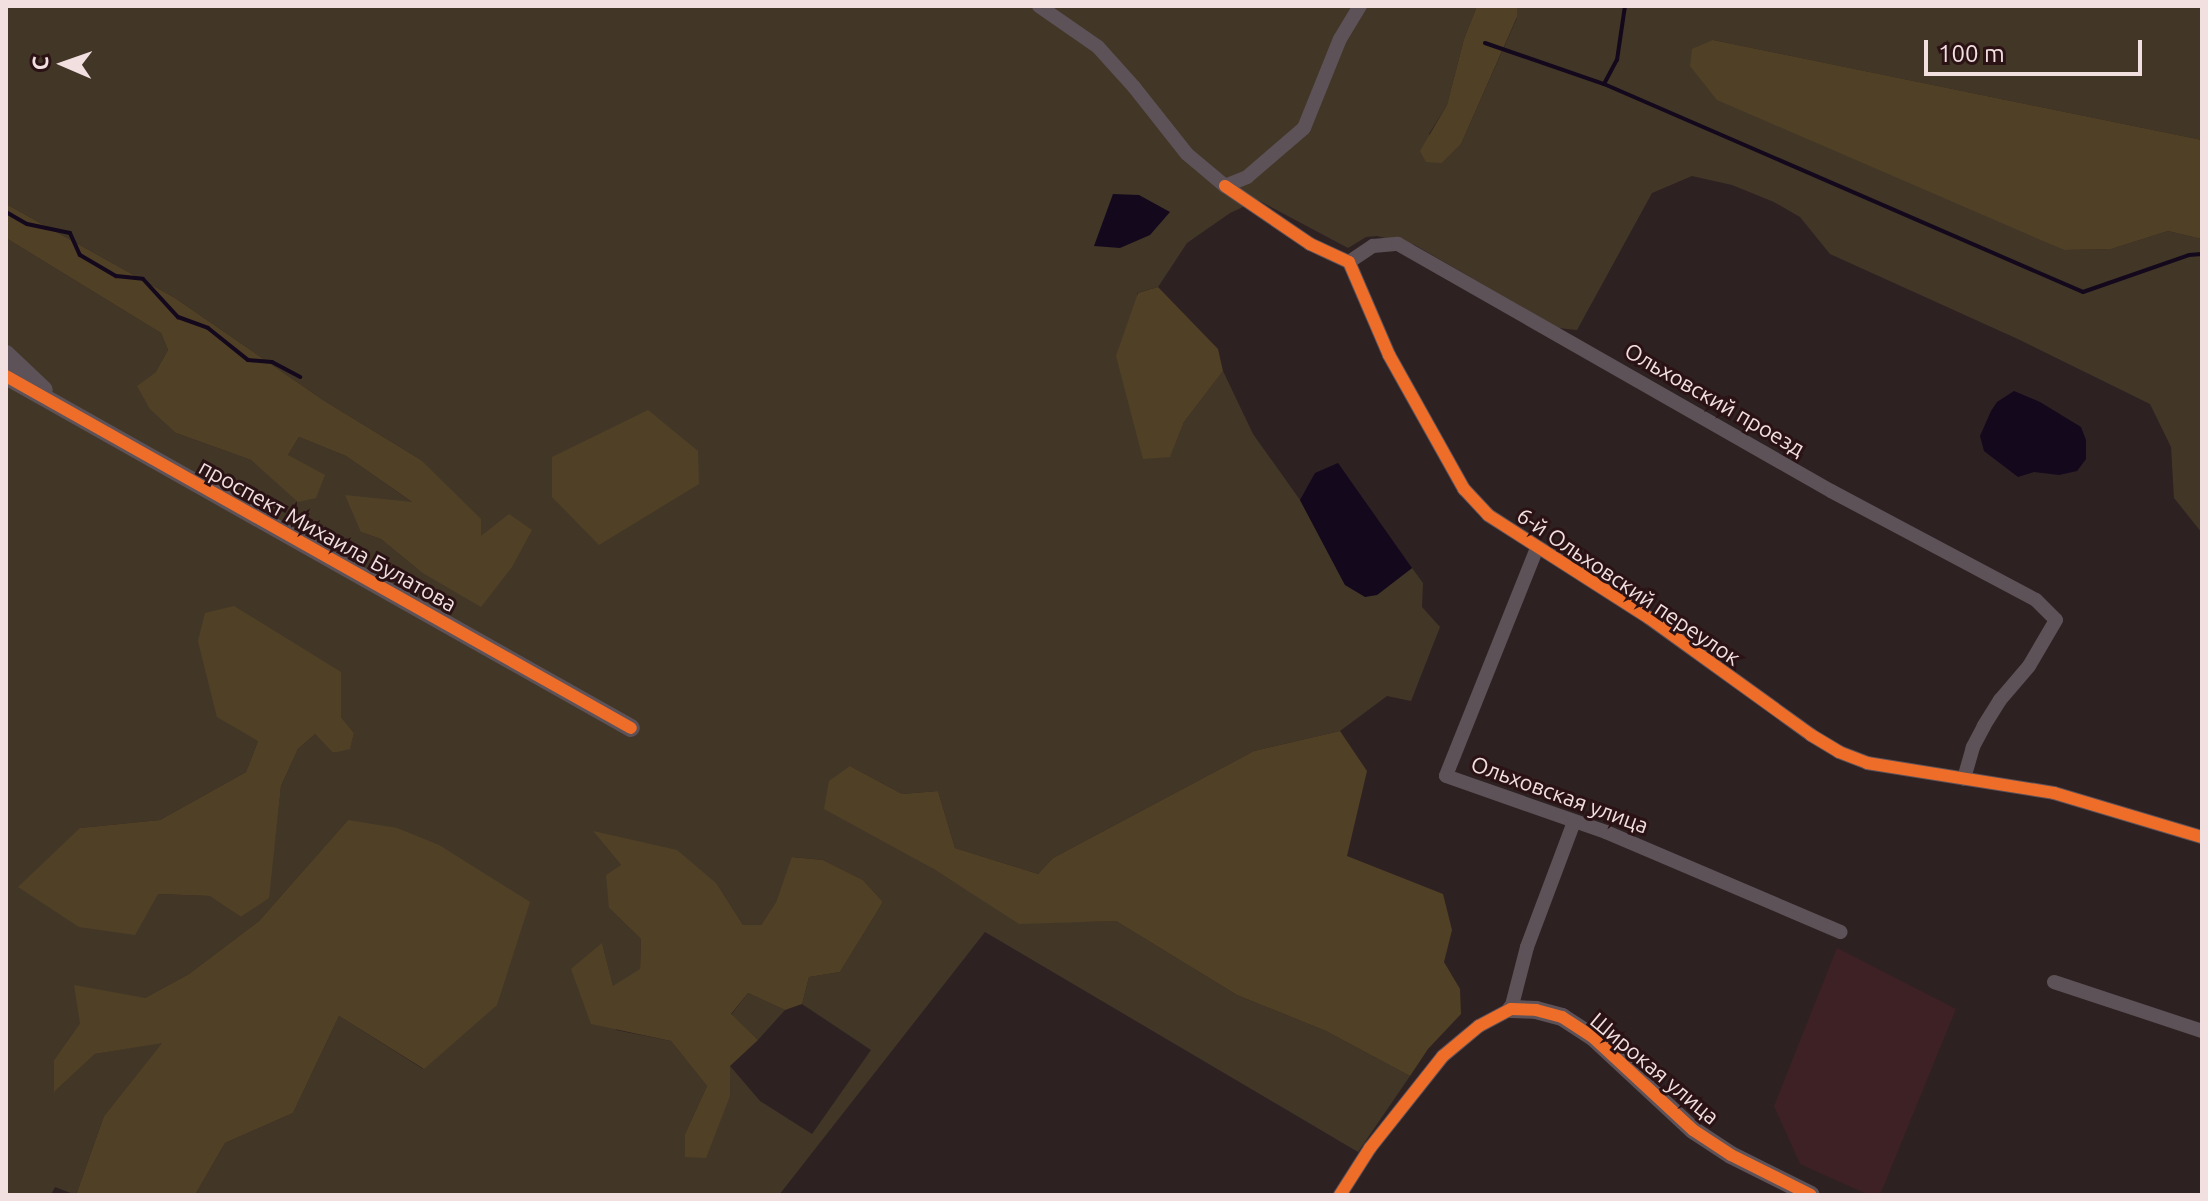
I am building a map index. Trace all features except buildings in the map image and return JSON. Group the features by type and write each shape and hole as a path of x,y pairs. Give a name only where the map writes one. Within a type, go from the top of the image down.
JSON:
{"street":[{"path":"1039,6 1098,47 1187,154 1225,186 1310,244 1349,262"},
{"path":"1225,186 1247,177 1268,162 1304,128 1340,39 1360,6"},
{"name":"Ольховский проезд","path":"1349,262 1373,246 1398,244 1831,491 2036,600 2056,620 2029,666 2000,700 1984,726 1973,747 1964,779"},
{"name":"6-й Ольховский переулок","path":"1349,262 1389,355 1464,489 1488,515 1649,618 1839,752 1867,763 2054,793 2202,837"},
{"name":"проспект Михаила Булатова","path":"6,354 63,409"},
{"name":"проспект Михаила Булатова","path":"6,376 631,728"},
{"name":"Ольховская улица","path":"1537,548 1446,776 1574,822 1841,932"},
{"path":"1340,1195 1370,1148 1443,1056 1479,1026 1511,1009 1527,947 1574,822"},
{"path":"2054,982 2202,1031"},
{"name":"Широкая улица","path":"1511,1009 1536,1010 1562,1017 1594,1038 1693,1130 1742,1161 1811,1195"}],"shaded area":[{"path":"6,6 1477,6 1464,39 1447,105 1429,134 1442,163 1461,144 1517,18 1517,6 2202,6 2202,140 1713,40 1943,195 2064,250 2111,249 2168,231 2202,239 2202,533 2174,498 2171,447 2150,404 2020,340 1830,254 1800,217 1774,202 1732,185 1692,176 1652,193 1577,330 1558,328 1415,245 1377,236 1366,237 1348,248 1258,200 1230,213 1187,243 1158,287 1137,293 1143,458 1170,456 1184,422 1223,371 1253,434 1300,500 1345,585 1377,595 1412,568 1423,583 1422,607 1440,627 1411,701 1387,696 1340,731 1254,751 1053,858 1038,874 955,848 938,791 902,794 850,766 932,868 1019,923 1116,921 1237,995 1326,1031 1410,1076 1358,1152 985,932 779,1195 195,1195 225,1143 293,1113 339,1016 423,1069 348,820 259,921 189,974 145,998 80,1023 54,1060 55,1091 95,1054 163,1042 104,1116 76,1195 55,1187 51,1195 6,1195 6,238 161,333 168,350 155,373 176,433 251,460 298,501 288,455 299,437 346,456 413,503 361,532 381,539 421,572 481,537 421,460 323,400 175,298 6,204","holes":["341,672 341,717 354,733 350,748 333,753 315,734 298,749 281,786 268,898 241,917 211,896 158,894 80,828 160,820 246,772 258,741","594,832 717,884 743,925 761,925 776,902 793,857 823,860 863,880 883,902 840,972 809,977 802,1004 871,1050 812,1134 760,1101 730,1066 730,1096 685,1134 707,1086 671,1041 616,1030 602,943 613,987 640,970 641,939 609,908 621,865"]},
{"path":"1477,6 1517,6 1517,17 1461,144 1442,163 1426,162 1420,151 1447,105 1464,39"},
{"path":"1713,40 2202,140 2202,239 2168,231 2111,249 2064,250 1717,100 1690,66 1692,49"},
{"path":"1113,194 1139,195 1170,212 1150,235 1120,248 1094,246"},
{"path":"6,204 175,298 323,400 421,460 481,519 481,536 509,514 532,530 512,567 481,607 421,572 381,539 361,532 345,495 412,502 346,456 299,437 288,455 325,475 316,498 298,502 251,460 176,433 150,409 137,386 155,373 168,350 161,333 6,238"},
{"path":"1158,287 1218,349 1223,371 1184,422 1170,457 1143,459 1116,356 1138,293"},
{"path":"2014,391 2040,402 2081,427 2086,440 2086,459 2077,471 2059,475 2034,472 2018,477 1984,451 1980,436 1991,411 1997,402"},
{"path":"648,410 698,451 699,484 599,545 552,497 552,457"},
{"path":"1338,463 1412,568 1377,595 1365,597 1345,585 1300,500 1315,473"},
{"path":"234,606 341,672 341,717 354,733 350,749 333,753 315,734 298,749 281,786 269,898 241,917 210,896 158,894 135,935 79,927 18,887 80,828 160,820 246,772 258,741 217,717 198,641 205,613"},
{"path":"1340,731 1367,771 1347,856 1443,894 1452,930 1444,962 1460,989 1461,1014 1428,1049 1410,1076 1326,1031 1237,995 1116,921 1019,924 932,868 824,809 829,781 850,766 902,794 938,791 955,848 1038,874 1053,858 1254,751"},
{"path":"348,820 397,828 439,845 530,902 497,1005 424,1069 339,1016 293,1113 225,1143 195,1195 76,1195 104,1116 162,1043 95,1054 54,1092 54,1060 80,1023 74,985 145,998 189,974 259,921"},
{"path":"593,831 677,850 717,884 743,925 761,925 776,902 792,857 823,860 863,880 883,902 840,972 809,977 802,1004 785,1010 748,993 731,1014 758,1040 730,1066 730,1096 706,1158 685,1157 685,1134 707,1086 671,1041 591,1024 571,969 602,943 613,986 640,969 641,939 609,908 606,875 621,865"},
{"path":"1837,948 1956,1009 1880,1195 1869,1195 1800,1164 1774,1106"},
{"path":"748,993 785,1010 758,1040 731,1015"}],"waterway":[{"path":"1485,43 1604,84 1617,60 1625,6"},
{"path":"1604,84 2083,292 2189,255 2202,254"},
{"path":"6,212 27,224 70,233 80,255 116,276 143,279 178,317 208,328 248,360 272,362 300,377"}],"cycle path":[{"path":"1225,186 1310,244 1349,262 1389,355 1464,489 1488,515 1649,618 1811,735 1839,752 1867,763 2054,793 2202,837"},
{"path":"6,376 631,728"},
{"path":"1340,1195 1370,1148 1443,1056 1479,1026 1511,1009 1536,1010 1562,1017 1594,1038 1693,1130 1731,1155 1811,1195"}]}
